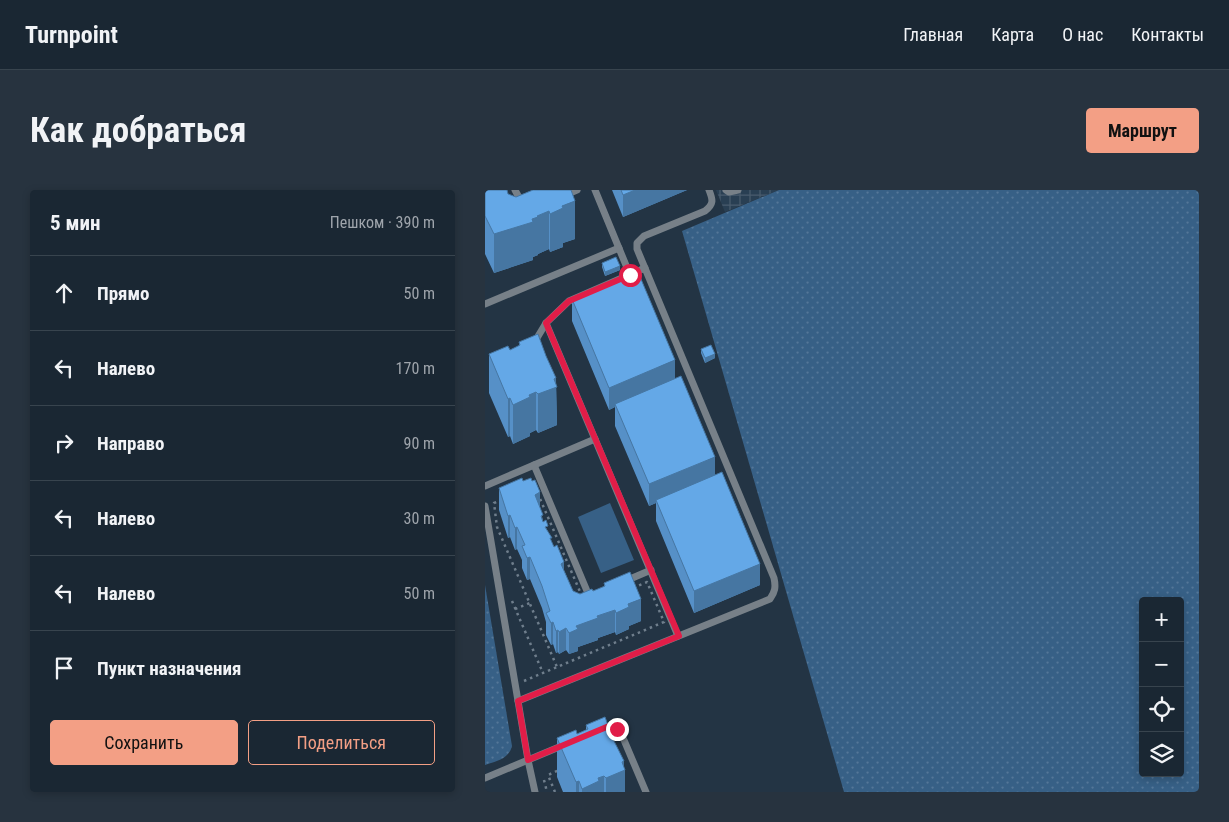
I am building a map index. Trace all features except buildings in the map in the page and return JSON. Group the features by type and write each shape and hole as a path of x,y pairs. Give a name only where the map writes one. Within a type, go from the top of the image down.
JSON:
{"lane":[{"path":"515,190 520,201 529,208"},
{"path":"560,197 577,190"},
{"path":"595,190 630,275"},
{"path":"518,701 770,599 774,594 775,578 637,249 639,239 711,206 713,201 709,190"},
{"path":"726,190 729,192 738,190"},
{"path":"485,304 619,248"},
{"path":"526,350 533,346 546,323 569,301 645,268"},
{"path":"546,323 679,636"},
{"path":"673,357 681,354"},
{"path":"485,486 595,439"},
{"path":"534,465 587,591 591,594 603,591"},
{"path":"485,506 535,792"},
{"path":"619,584 651,570"},
{"path":"593,733 609,726 614,726 621,733 646,792"},
{"path":"485,778 569,743"}],"path":[{"path":"500,544 494,503 535,486 587,608 647,582 665,622 516,685"},
{"path":"497,527 557,667"},
{"path":"510,596 543,673"},
{"path":"515,609 530,603"},
{"path":"555,792 548,775 563,769"},
{"path":"544,780 547,792"}],"shaded area":[{"path":"716,190 779,190 725,212"},
{"path":"779,190 1199,190 1199,792 844,792 682,231"},
{"path":"610,503 634,560 601,573 578,517"},
{"path":"485,585 512,746 505,757 485,765"}],"route":[{"path":"617,729 614,726 609,726 528,760 518,701 679,636 546,323 569,301 630,275"}]}
